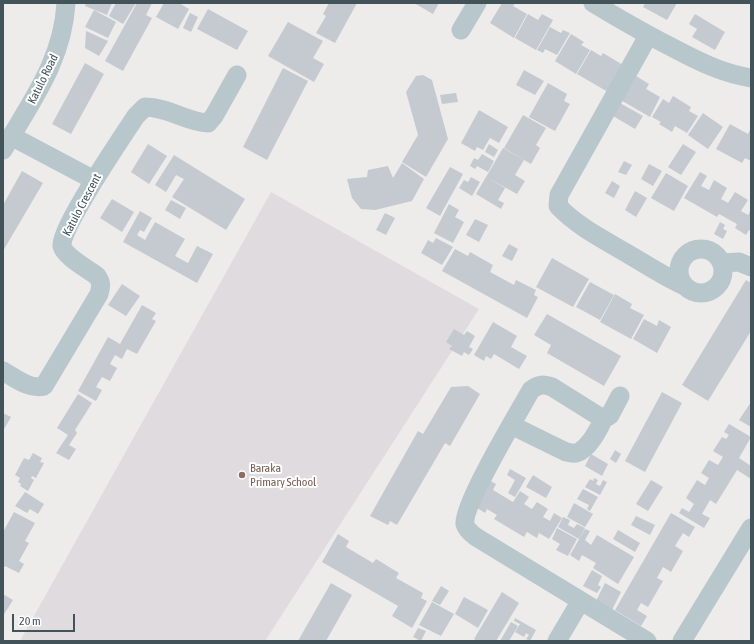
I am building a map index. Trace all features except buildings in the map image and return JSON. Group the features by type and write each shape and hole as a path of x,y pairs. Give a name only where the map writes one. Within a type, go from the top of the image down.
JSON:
{"street":[{"name":"Katulo Road","path":"7,143 38,92 57,51 66,3"},
{"path":"461,30 477,3"},
{"path":"593,3 648,36 722,72 751,78"},
{"path":"648,36 559,195 558,206 585,230 667,278 685,286"},
{"name":"Katulo Crescent","path":"3,371 29,385 39,387 44,386 99,294 101,286 100,280 97,276 72,258 62,247 64,237 70,223 94,180 136,116 145,107 157,107 195,121 208,123 214,116 237,75"},
{"path":"7,143 94,180"},
{"path":"697,249 705,249 712,252 718,256 723,263 724,271 719,285 706,293 698,294 690,291 680,279 680,264 684,257 697,249"},
{"path":"723,263 739,262 751,267"},
{"path":"620,396 610,415 604,417 597,415 552,387 545,384 537,385 532,390 511,424 487,468 465,516 465,525 469,532 476,537 580,602 647,641"},
{"path":"511,424 566,452 576,453 590,442 604,417"},
{"path":"682,641 751,528"},
{"path":"557,641 580,602"}],"shaded area":[{"name":"Baraka Primary School","path":"271,192 479,309 265,641 20,641"}],"place":[{"name":"Baraka Primary School","path":"242,475"}]}
